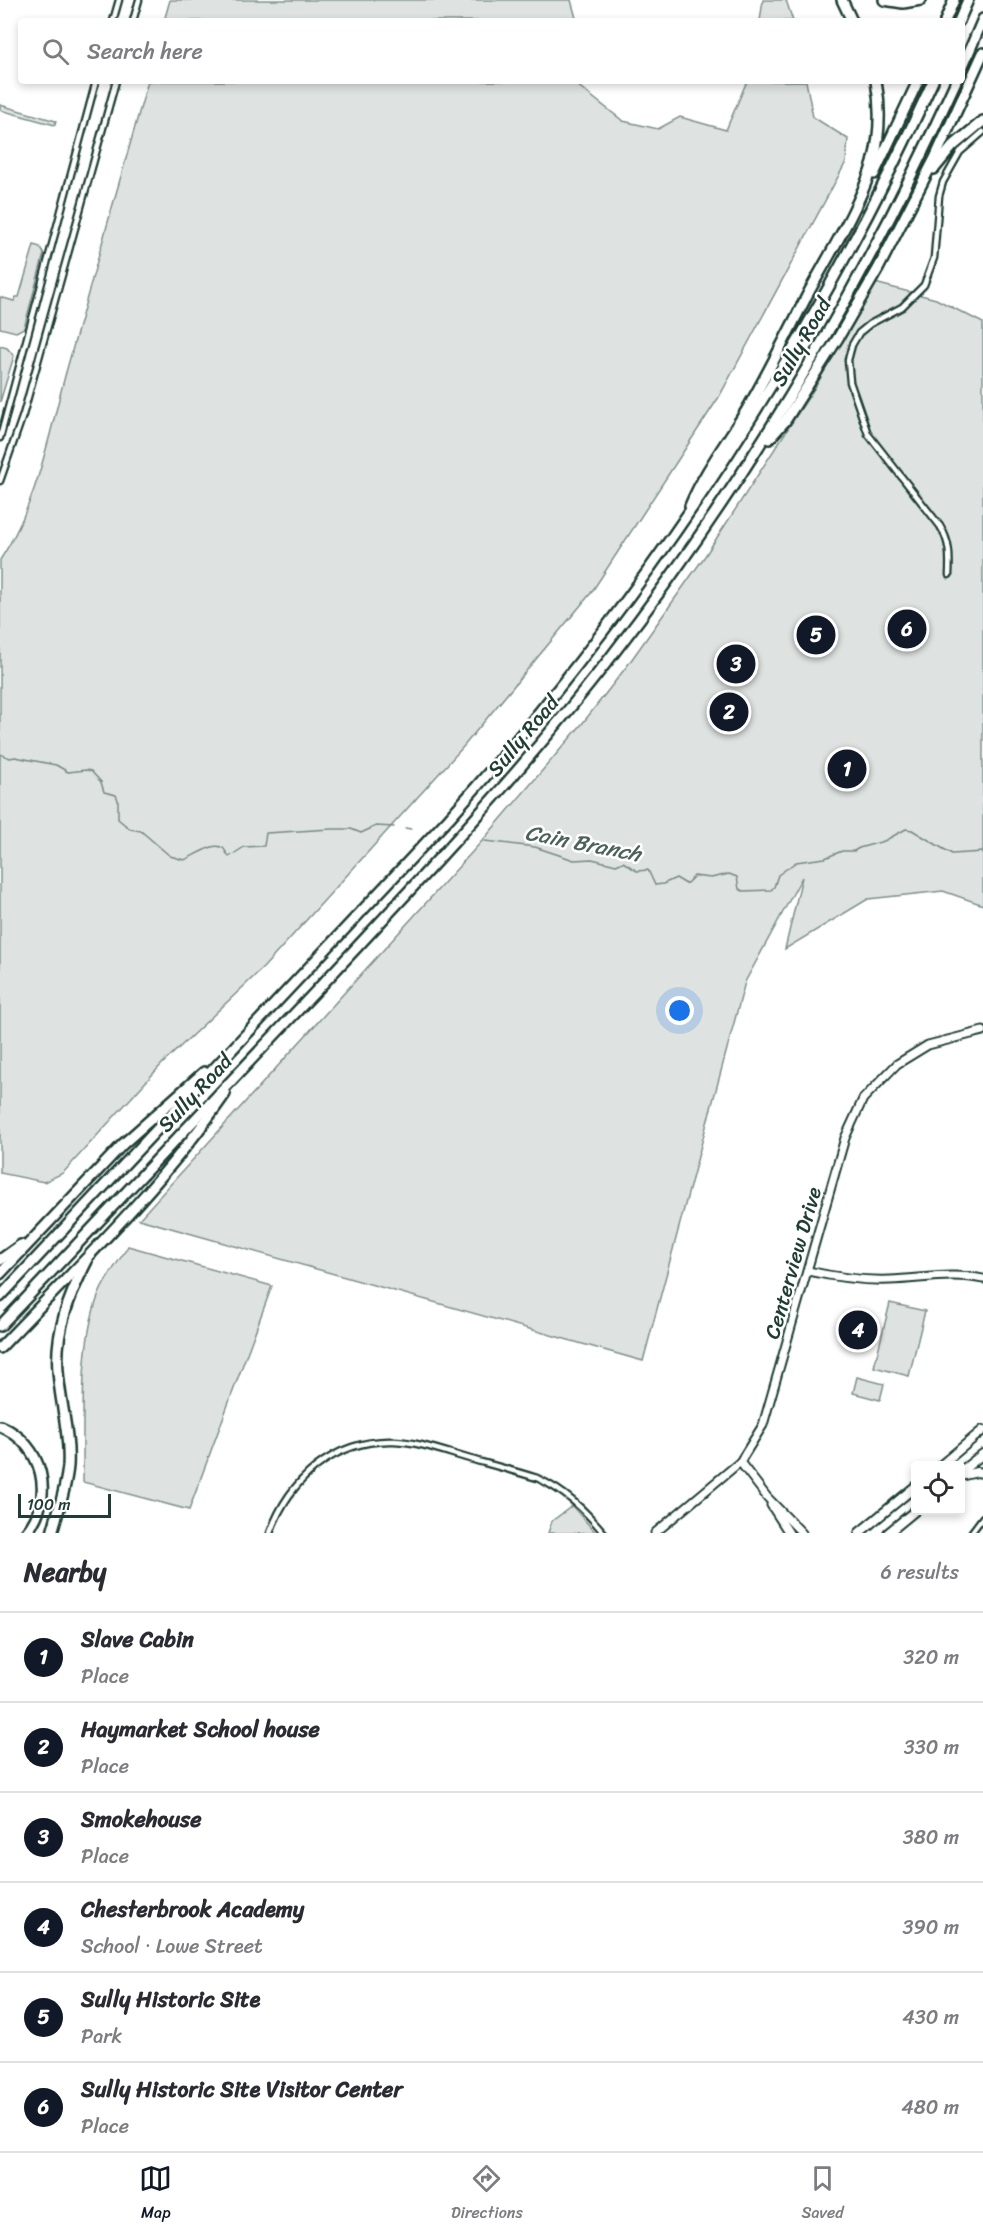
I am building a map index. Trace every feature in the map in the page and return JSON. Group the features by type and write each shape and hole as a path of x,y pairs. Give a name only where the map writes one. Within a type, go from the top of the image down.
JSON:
{"highway":[{"path":"842,0 851,18"},
{"path":"884,0 903,3 921,0"},
{"path":"946,18 954,0"},
{"path":"960,18 968,0"},
{"path":"965,61 983,19"},
{"path":"749,461 785,421 870,284 912,204 983,52"},
{"path":"847,221 870,172 877,143 879,116 876,84"},
{"path":"684,522 698,485 747,408 872,177 917,84"},
{"name":"Sully Road","path":"0,1297 449,818 502,757 595,642 684,522 762,401 822,301 876,200 932,84"},
{"name":"Sully Road","path":"0,1326 453,844 541,744 653,602 749,461 809,365 901,197 955,84"},
{"path":"912,204 947,152 960,138 983,121"},
{"path":"0,1274 148,1119 246,1034"},
{"path":"0,1348 176,1161 252,1059"},
{"path":"0,1260 43,1229"},
{"path":"51,1533 62,1497 68,1466 58,1370 59,1341 68,1300 92,1252"},
{"path":"0,1426 15,1433 25,1442 35,1456 41,1473 40,1508 26,1533"}],"main road":[{"path":"946,1461 983,1430"},
{"path":"965,1470 983,1454"},
{"path":"965,1473 983,1473"},
{"path":"859,1533 911,1489"},
{"path":"888,1533 911,1513"}],"street":[{"path":"114,18 119,0"},
{"path":"134,18 139,0"},
{"path":"0,438 95,84"},
{"path":"0,481 22,420 115,84"},
{"path":"949,574 950,549 946,536 868,434 850,382 848,360 852,345 859,333 908,302 924,285 934,258 943,182 960,152 983,132"},
{"name":"Centerview Drive","path":"655,1533 740,1462 756,1438 768,1412 845,1138 864,1099 897,1064 928,1045 983,1031"},
{"path":"808,1271 863,1280 956,1275 983,1279"},
{"path":"270,1533 286,1497 298,1481 318,1464 355,1446 395,1441 416,1444 537,1478 573,1500 604,1533"},
{"path":"740,1462 767,1497 801,1533"},
{"path":"767,1497 789,1533"},
{"path":"971,1533 983,1516"}],"shaded area":[{"path":"170,0 571,0 576,18 165,18"},
{"path":"763,0 786,0 792,18 760,18"},
{"path":"147,84 576,84 623,121 658,129 680,117 726,130 746,84 807,84 813,117 848,139 846,162 719,397 591,593 463,747 264,967 162,1064 63,1173 44,1182 0,1173 0,560 13,539 40,471"},
{"path":"0,105 56,121 55,125 0,110"},
{"path":"34,245 40,247 44,254 24,328 16,332 0,328 0,297 14,301 16,297 19,297"},
{"path":"875,283 936,299 983,323 983,905 943,891 868,899 785,949 802,877 745,982 643,1361 139,1219 483,840 582,724 627,666 705,556 817,384"},
{"path":"0,346 7,348 14,356 0,402"},
{"path":"128,1246 272,1286 189,1510 83,1482 85,1362 92,1315 105,1282"},
{"path":"890,1303 925,1311 909,1376 874,1367"},
{"path":"857,1377 884,1384 880,1400 853,1393"},
{"path":"572,1506 596,1533 548,1533 552,1521"}],"waterway":[{"name":"Cain Branch","path":"0,754 10,758 56,765 68,772 91,771 101,782 104,792 116,795 118,819 130,829 141,831 170,856 184,860 214,846 224,848 229,857 244,847 264,846 266,833 331,829 351,829 361,833 376,826 394,827"},
{"name":"Cain Branch","path":"405,828 411,829"},
{"name":"Cain Branch","path":"485,841 535,847 574,860 592,859 616,865 623,862 637,871 648,870 655,885 676,878 686,884 694,876 711,878 729,874 737,877 739,889 743,891 771,890 778,875 796,862 825,858 842,851 854,851 884,841 906,829 912,830 952,854 983,852"}],"place":[{"name":"Sully Historic Site Visitor Center","path":"907,629"},
{"name":"Sully Historic Site","path":"816,635"},
{"name":"Smokehouse","path":"736,664"},
{"name":"Haymarket School house","path":"729,712"},
{"name":"Slave Cabin","path":"847,769"},
{"name":"Chesterbrook Academy","path":"858,1330"}]}
